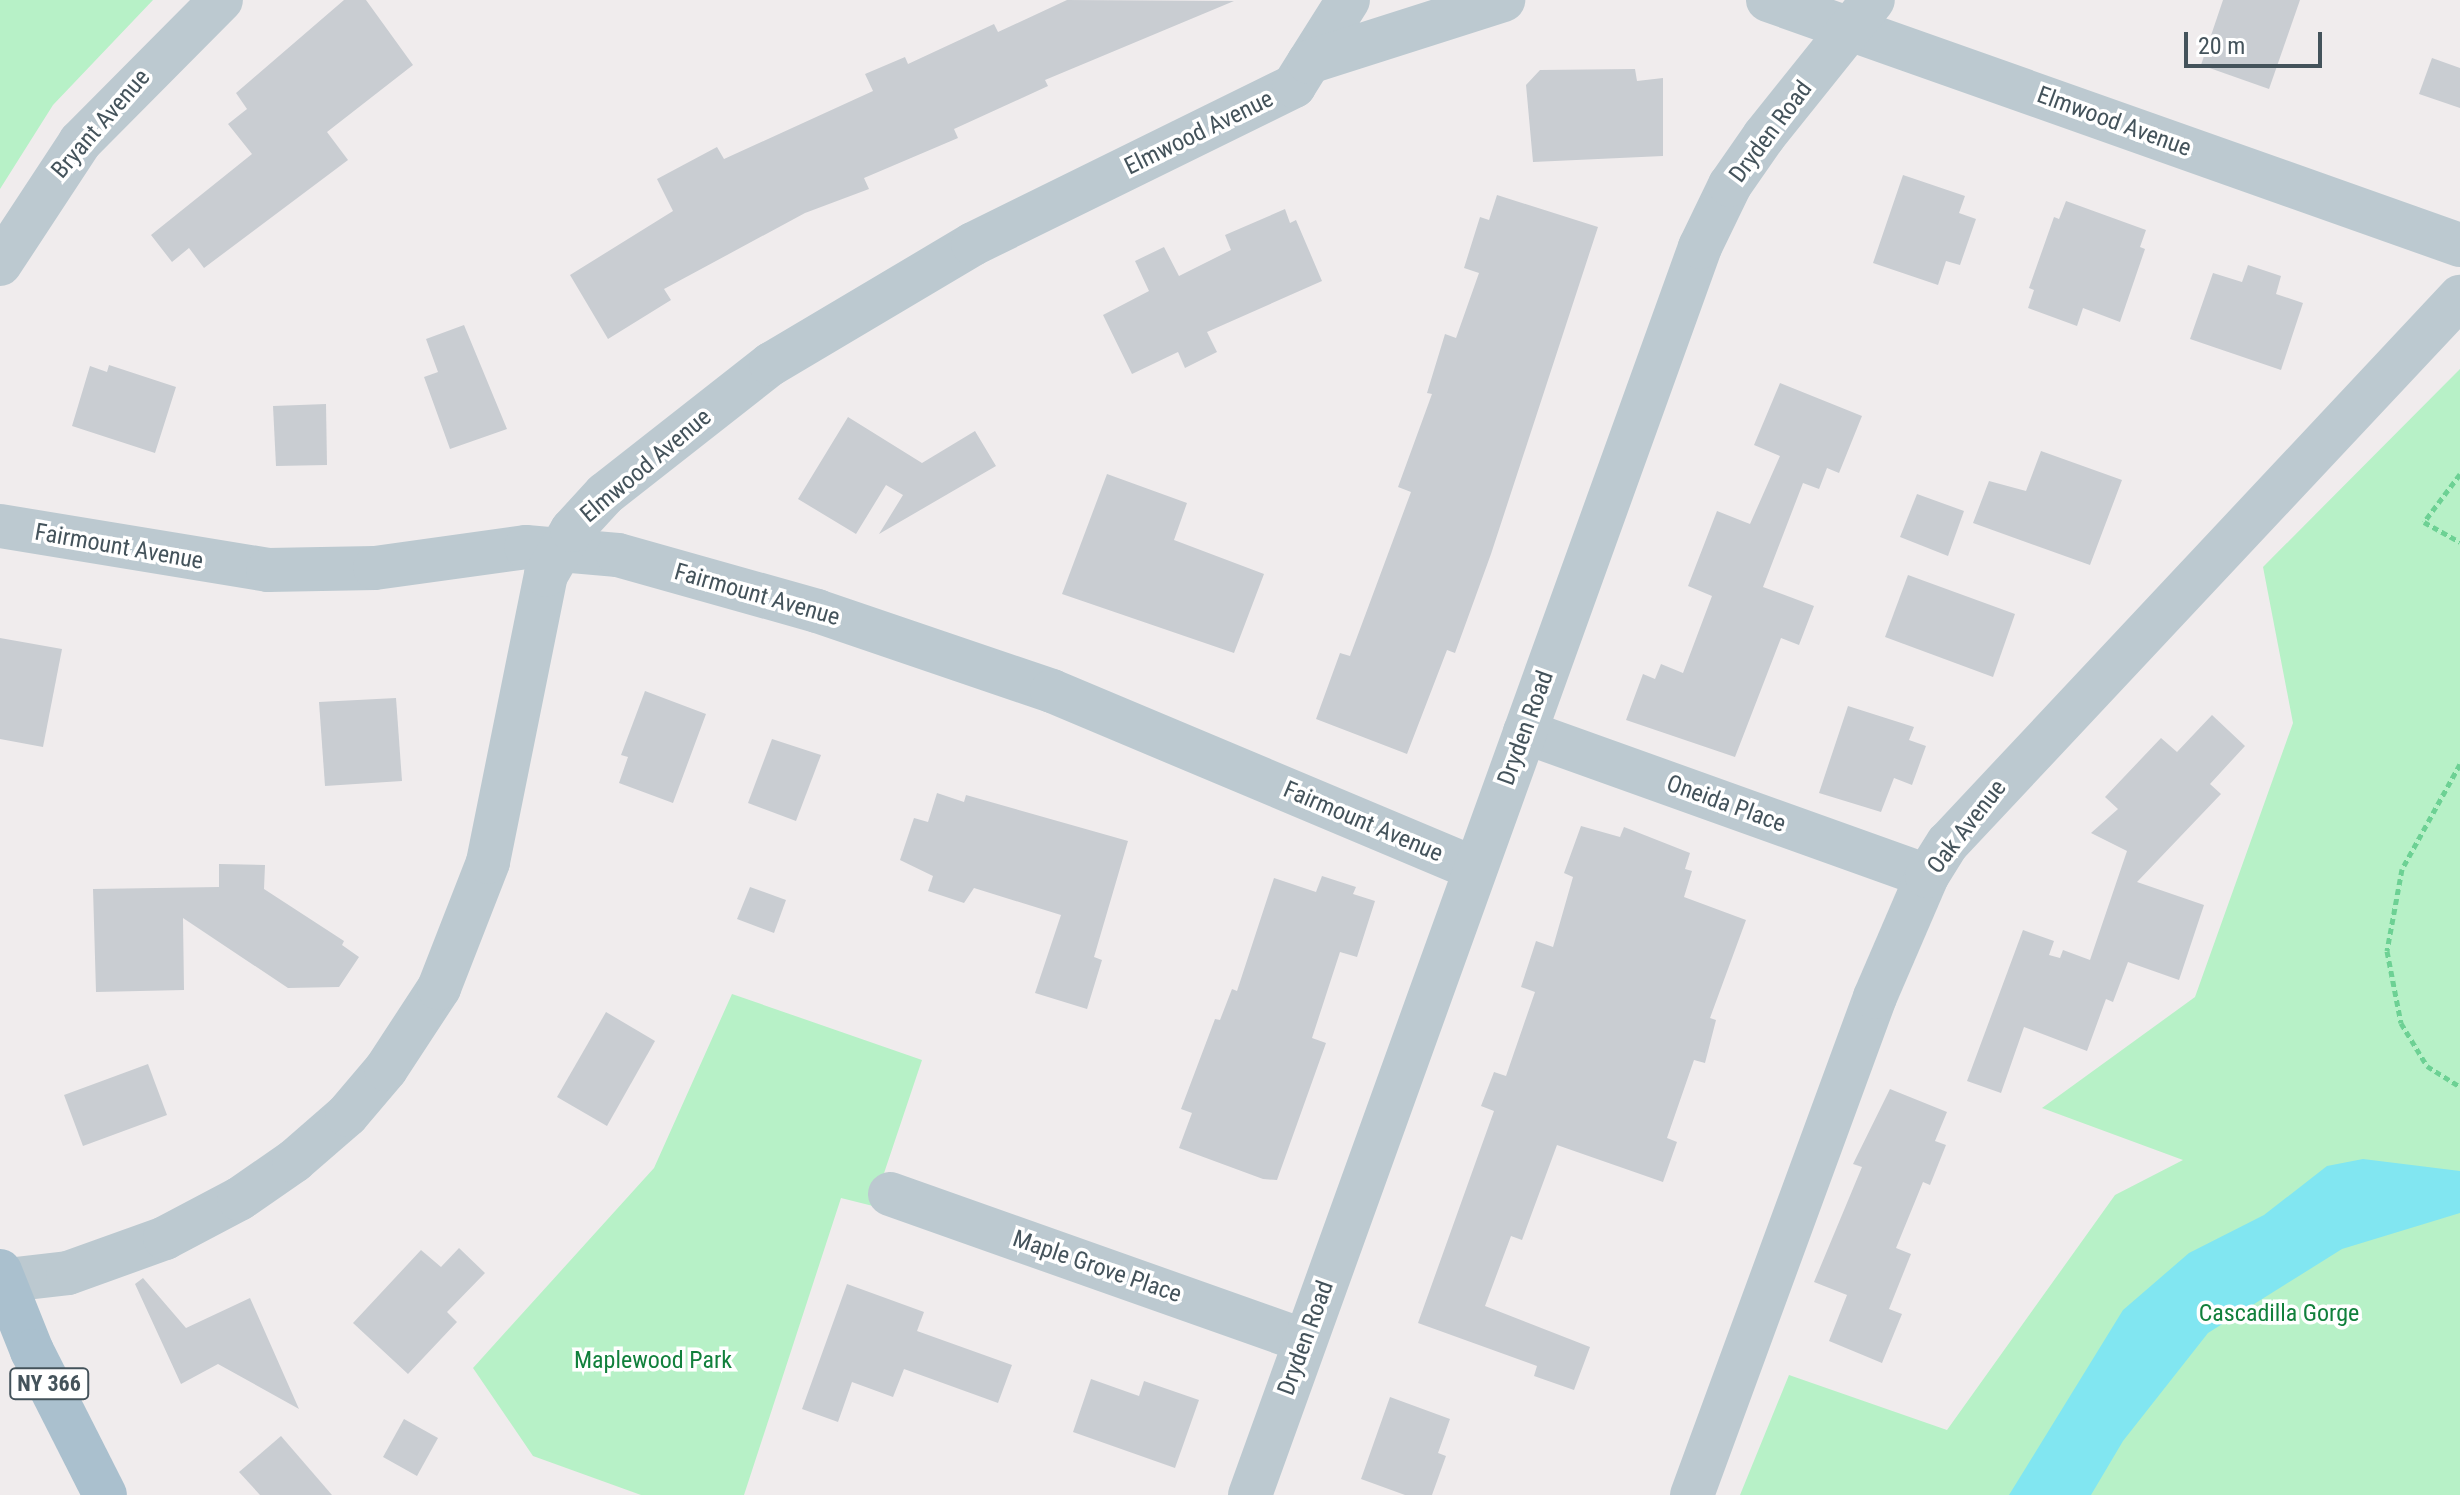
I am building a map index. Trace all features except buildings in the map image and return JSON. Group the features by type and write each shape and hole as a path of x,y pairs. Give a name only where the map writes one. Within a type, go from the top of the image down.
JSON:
{"main road":[{"name":"NY 366","path":"2,1278 32,1351 105,1495"}],"street":[{"name":"Elmwood Avenue","path":"2,1278 68,1273 165,1238 239,1199 294,1161 347,1115 386,1069 439,988 488,862 536,614 559,548 605,494 771,364 973,244 1294,86 1348,0"},
{"path":"1309,62 1503,0"},
{"name":"Elmwood Avenue","path":"1768,0 1861,15 2460,245"},
{"name":"Bryant Avenue","path":"0,264 80,142 209,4"},
{"name":"Dryden Road","path":"1250,1495 1700,247 1739,172 1861,15"},
{"name":"Oak Avenue","path":"1692,1495 1875,997 1927,876 1976,808 2460,297"},
{"name":"Fairmount Avenue","path":"0,526 268,570 375,568 559,548 618,555 817,611 1052,691 1475,869"},
{"name":"Oneida Place","path":"1525,732 1927,876"},
{"name":"Maple Grove Place","path":"890,1194 1305,1341"}],"path":[{"path":"2460,474 2424,522 2460,542"},
{"path":"2460,764 2402,869 2387,951 2401,1023 2427,1066 2460,1087"}],"green space":[{"path":"0,0 153,0 53,105 0,189"},
{"name":"Cascadilla Gorge","path":"2460,369 2460,1495 1740,1495 1789,1375 1947,1430 2115,1195 2183,1160 2042,1108 2195,997 2293,723 2263,567"},
{"name":"Maplewood Park","path":"732,994 922,1060 873,1206 841,1198 744,1495 641,1495 533,1456 473,1368 654,1168"}],"water":[{"path":"2363,1159 2460,1171 2460,1213 2342,1249 2208,1333 2123,1441 2091,1495 2009,1495 2123,1310 2189,1253 2264,1215 2327,1166"}]}
